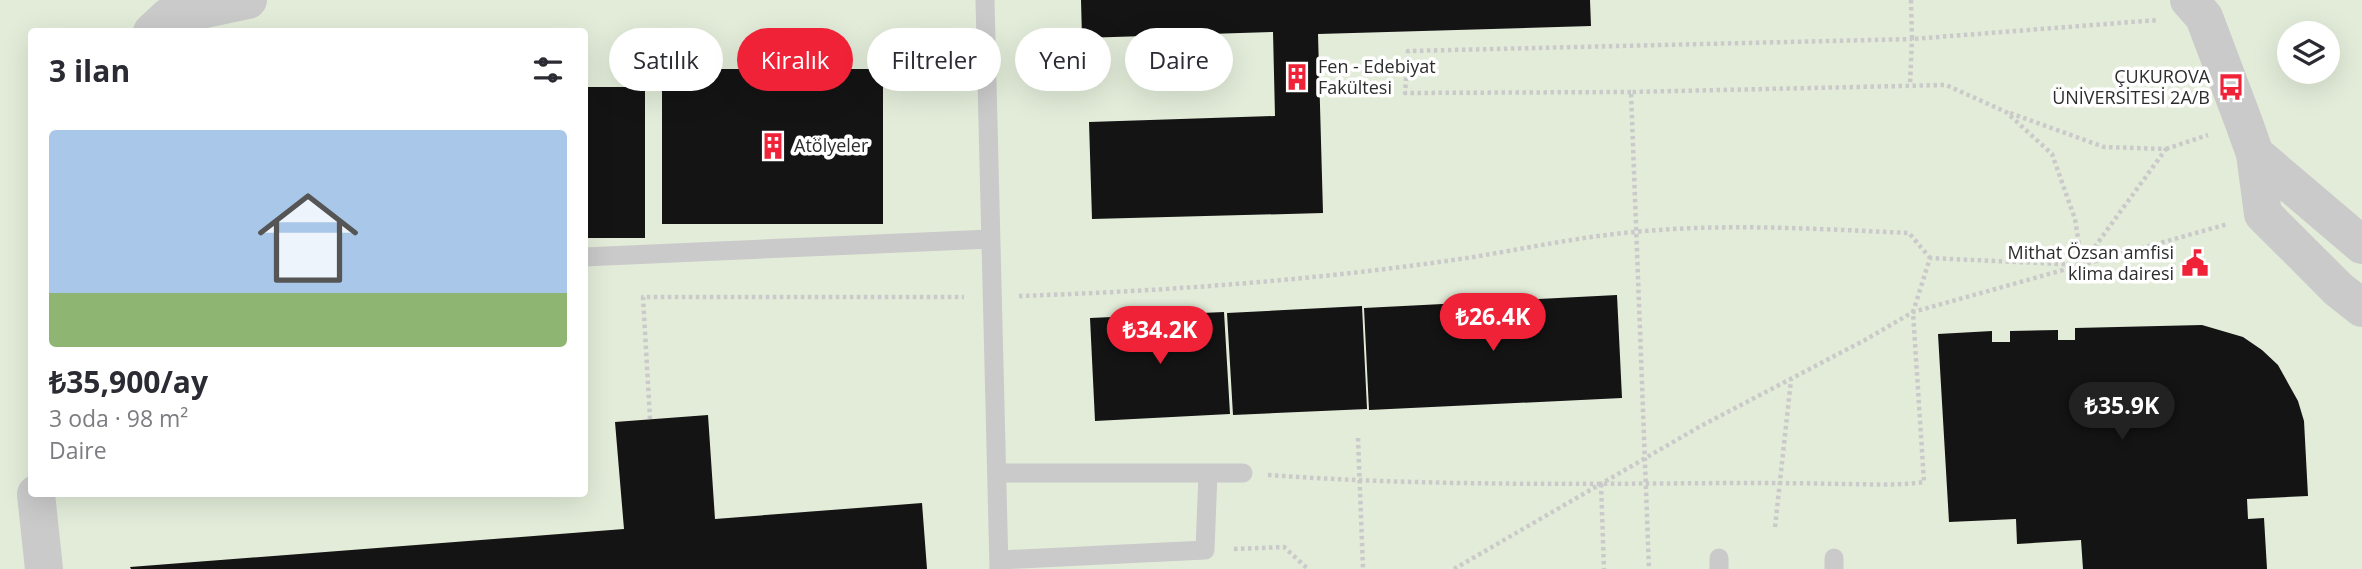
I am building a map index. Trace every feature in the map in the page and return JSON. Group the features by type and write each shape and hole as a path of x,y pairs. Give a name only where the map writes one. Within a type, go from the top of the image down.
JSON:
{"street":[{"path":"156,28 168,17 248,0"},
{"path":"2197,8 2255,154 2263,214 2338,289 2362,308"},
{"path":"2255,154 2362,245"},
{"path":"36,497 44,569"}],"lane":[{"path":"985,0 999,564 1205,550 1208,473"},
{"path":"588,257 990,239"},
{"path":"997,473 1243,473"}],"path":[{"path":"1910,85 1911,0"},
{"path":"2082,265 2166,149 2104,147 2006,112 1946,85 1631,92 1405,93 1408,51 1912,39 2197,8"},
{"path":"1631,92 1649,569"},
{"path":"2006,112 2052,154 2075,219 2082,265"},
{"path":"1454,569 1645,458 1913,312 2263,214"},
{"path":"649,419 643,297 991,297 1122,292 1323,275 1467,258 1564,240 1637,232 1777,227 1909,233 1930,258 2082,265"},
{"path":"1243,473 1360,481 1601,484 1903,485 1924,481 1913,312 1930,258"},
{"path":"1774,527 1791,379"},
{"path":"1358,438 1363,569"},
{"path":"1601,484 1604,569"},
{"path":"1205,550 1284,547 1308,569"}],"green space":[{"path":"0,0 2362,0 2362,569 0,569"}],"building":[{"name":"Fen - Edebiyat Fakültesi","path":"1081,0 1590,0 1591,26 1318,34 1323,213 1092,219 1089,122 1275,116 1273,32 1233,33 1233,28 1125,28 1125,37 1111,37 1111,28 1082,28"},
{"name":"Atölyeler","path":"723,69 737,69 737,91 853,91 853,69 867,69 867,91 883,91 883,224 662,224 662,91 723,91"},
{"path":"588,87 609,87 609,91 645,91 645,238 588,238"},
{"path":"1617,295 1622,398 1369,410 1364,308"},
{"path":"1362,306 1367,409 1233,415 1227,313"},
{"path":"1224,312 1230,414 1095,421 1090,318"},
{"path":"2202,325 2243,337 2278,365 2298,401 2304,421 2308,496 2247,499 2248,519 2264,518 2267,569 2083,569 2081,540 2017,544 2016,519 1949,522 1938,334 1992,331 1992,342 2010,342 2010,331 2058,330 2058,340 2075,340 2075,328"},
{"path":"708,415 715,519 922,503 927,569 130,567 624,529 615,422"}],"place":[{"name":"Fen - Edebiyat Fakültesi","path":"1297,77"},
{"name":"ÇUKUROVA ÜNİVERSİTESİ 2A/B","path":"2231,87"},
{"name":"Atölyeler","path":"773,146"},
{"name":"Mithat Özsan amfisi klima dairesi","path":"2195,263"}]}
